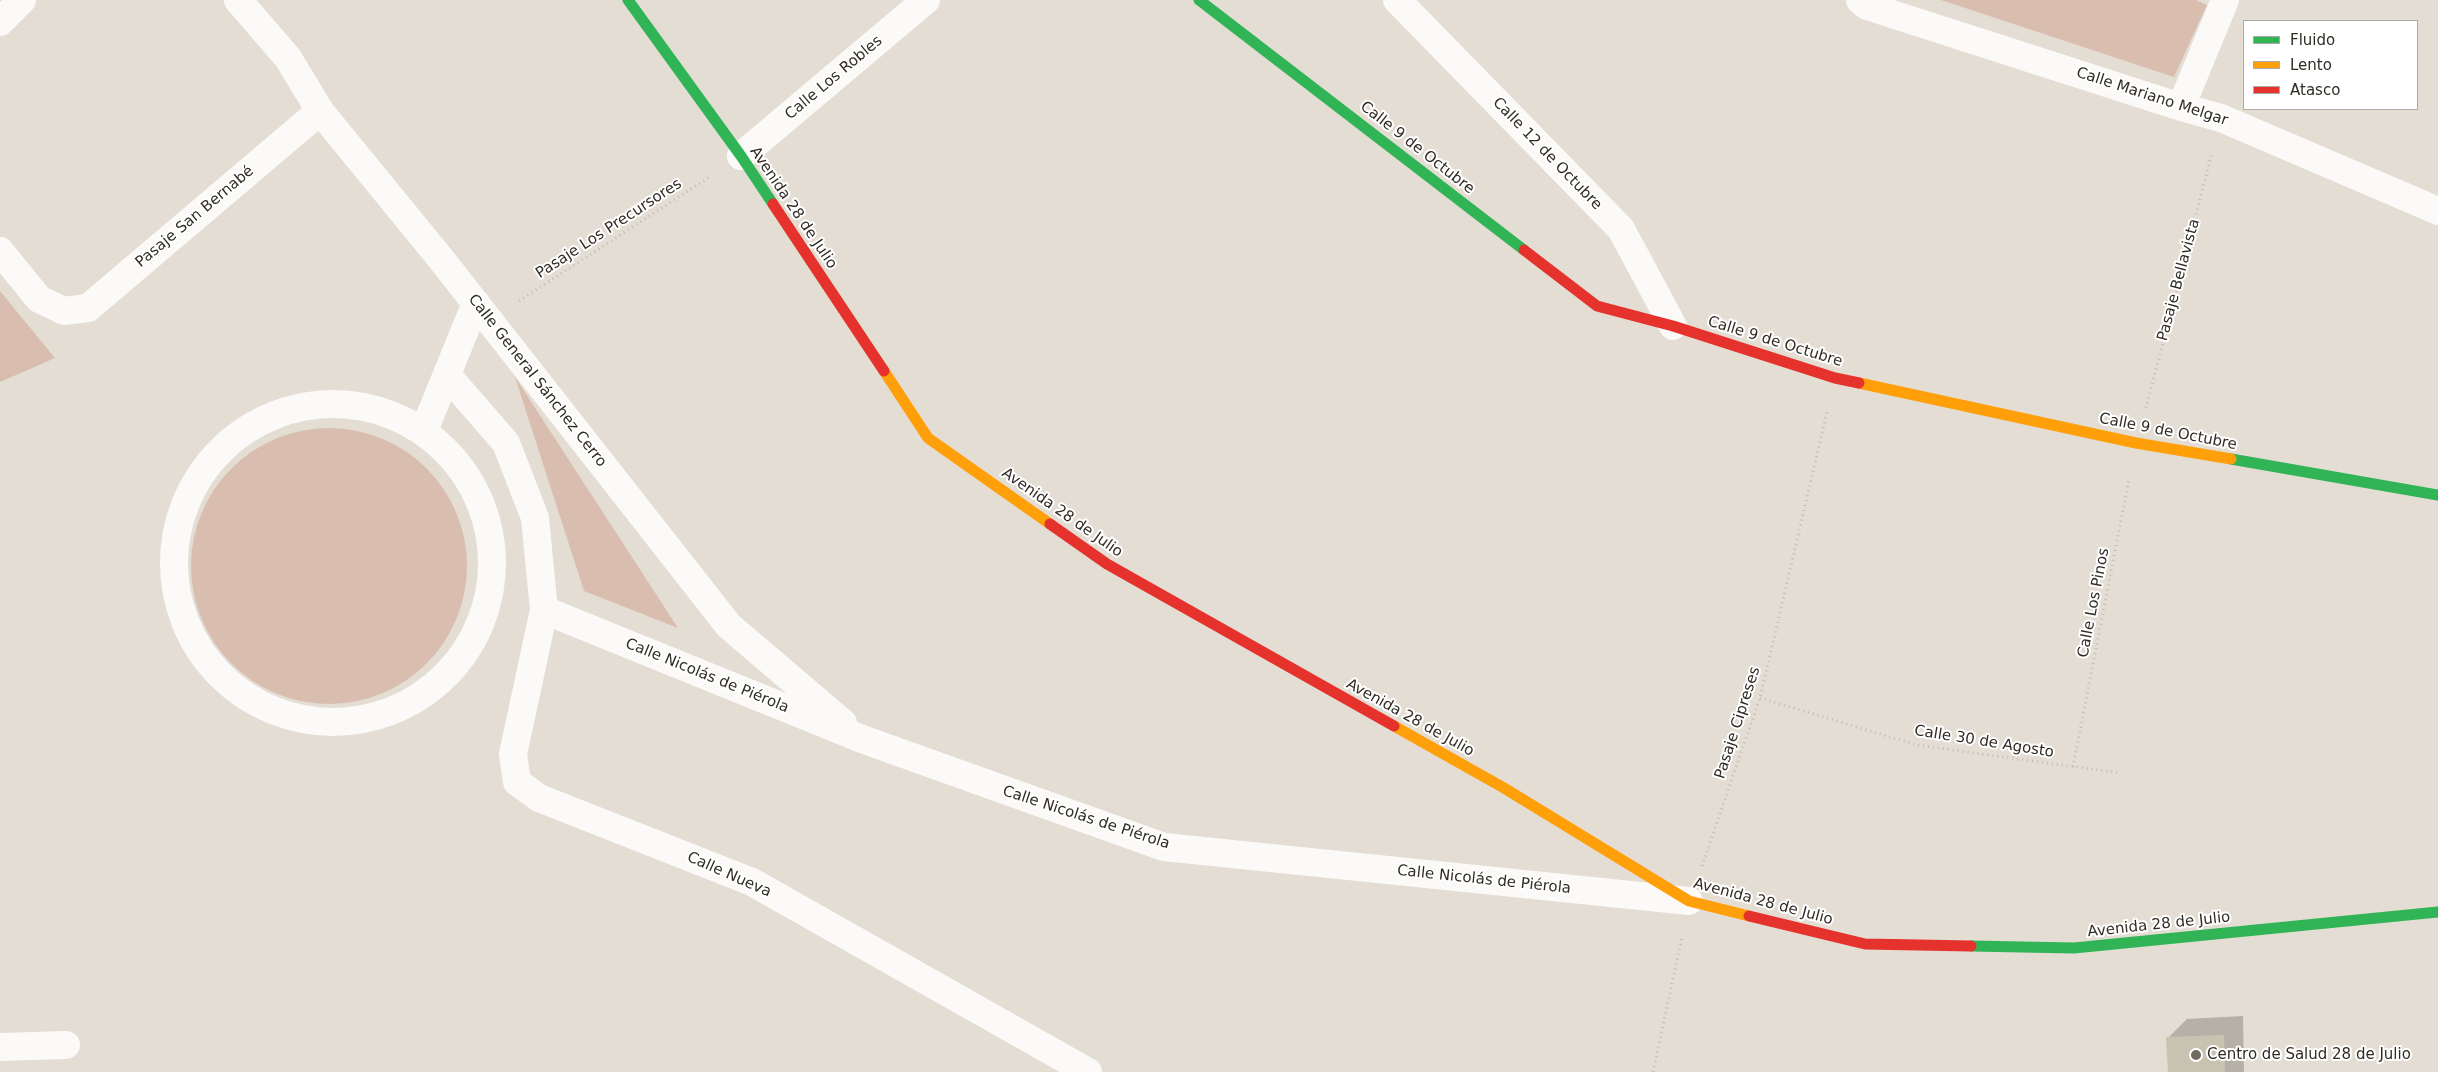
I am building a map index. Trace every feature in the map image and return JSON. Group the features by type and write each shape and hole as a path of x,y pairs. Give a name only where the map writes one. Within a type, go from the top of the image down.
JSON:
{"street":[{"path":"0,22 22,0"},
{"name":"Calle General Sánchez Cerro","path":"238,0 288,58 320,111 483,312 729,626 862,739"},
{"name":"Avenida 28 de Julio","path":"628,0 741,156 928,438 1107,564 1504,788 1689,901 1864,944 2074,948 2438,912"},
{"name":"Calle Los Robles","path":"741,156 926,0"},
{"name":"Calle 9 de Octubre","path":"1199,0 1597,306 1673,326 1834,378 2136,443 2438,495"},
{"name":"Calle 12 de Octubre","path":"1397,0 1621,229 1673,326"},
{"name":"Calle Mariano Melgar","path":"1860,0 1867,6 2181,107 2221,118 2438,211"},
{"path":"2181,107 2225,0"},
{"name":"Pasaje San Bernabé","path":"0,251 39,299 64,311 88,308 320,111"},
{"path":"425,428 447,375 483,312"},
{"name":"Calle Nueva","path":"447,375 506,443 534,518 544,610 513,754 517,782 539,798 752,882 1088,1072"},
{"path":"299,405 395,413 425,428 471,475 495,536 482,632 416,703 372,718 354,723 288,718 258,706 207,664 178,606 173,541 194,479 239,431 299,405"},
{"name":"Calle Nicolás de Piérola","path":"544,610 862,739 1164,847 1689,901"},
{"path":"0,1047 66,1045"}],"path":[{"name":"Pasaje Bellavista","path":"2136,443 2221,118"},
{"name":"Pasaje Los Precursores","path":"483,312 741,156"},
{"name":"Pasaje Cipreses","path":"1653,1072 1689,901 1760,698 1834,378"},
{"name":"Calle Los Pinos","path":"2073,767 2136,443"},
{"name":"Calle 30 de Agosto","path":"1760,698 1917,745 2120,774"}],"shaded area":[{"path":"1941,0 2196,0 2207,5 2174,77"},
{"path":"0,291 55,358 0,382"},
{"path":"515,377 678,628 584,591"},
{"path":"343,428 382,438 394,444 417,459 436,478 457,513 465,539 467,566 465,593 457,619 444,643 427,664 406,681 382,694 343,704 315,704 276,694 264,688 241,673 222,654 201,619 193,593 191,552 201,513 207,501 222,478 241,459 276,438 302,430"}],"building":[{"name":"Centro de Salud 28 de Julio","path":"2224,1035 2225,1072 2168,1072 2166,1037"}],"traffic: fast":[{"path":"628,0 741,156 773,204"},
{"path":"1199,0 1524,250"},
{"path":"2231,459 2438,495"},
{"path":"1971,946 2074,948 2438,912"}],"traffic: slow":[{"path":"884,371 928,438 1050,524"},
{"path":"1859,383 2136,443 2231,459"},
{"path":"1394,726 1504,788 1689,901 1749,916"}],"traffic: jam":[{"path":"773,204 884,371"},
{"path":"1524,250 1597,306 1673,326 1835,378 1859,383"},
{"path":"1050,524 1107,564 1394,726"},
{"path":"1749,916 1865,944 1971,946"}],"place":[{"name":"Centro de Salud 28 de Julio","path":"2196,1055"}]}
